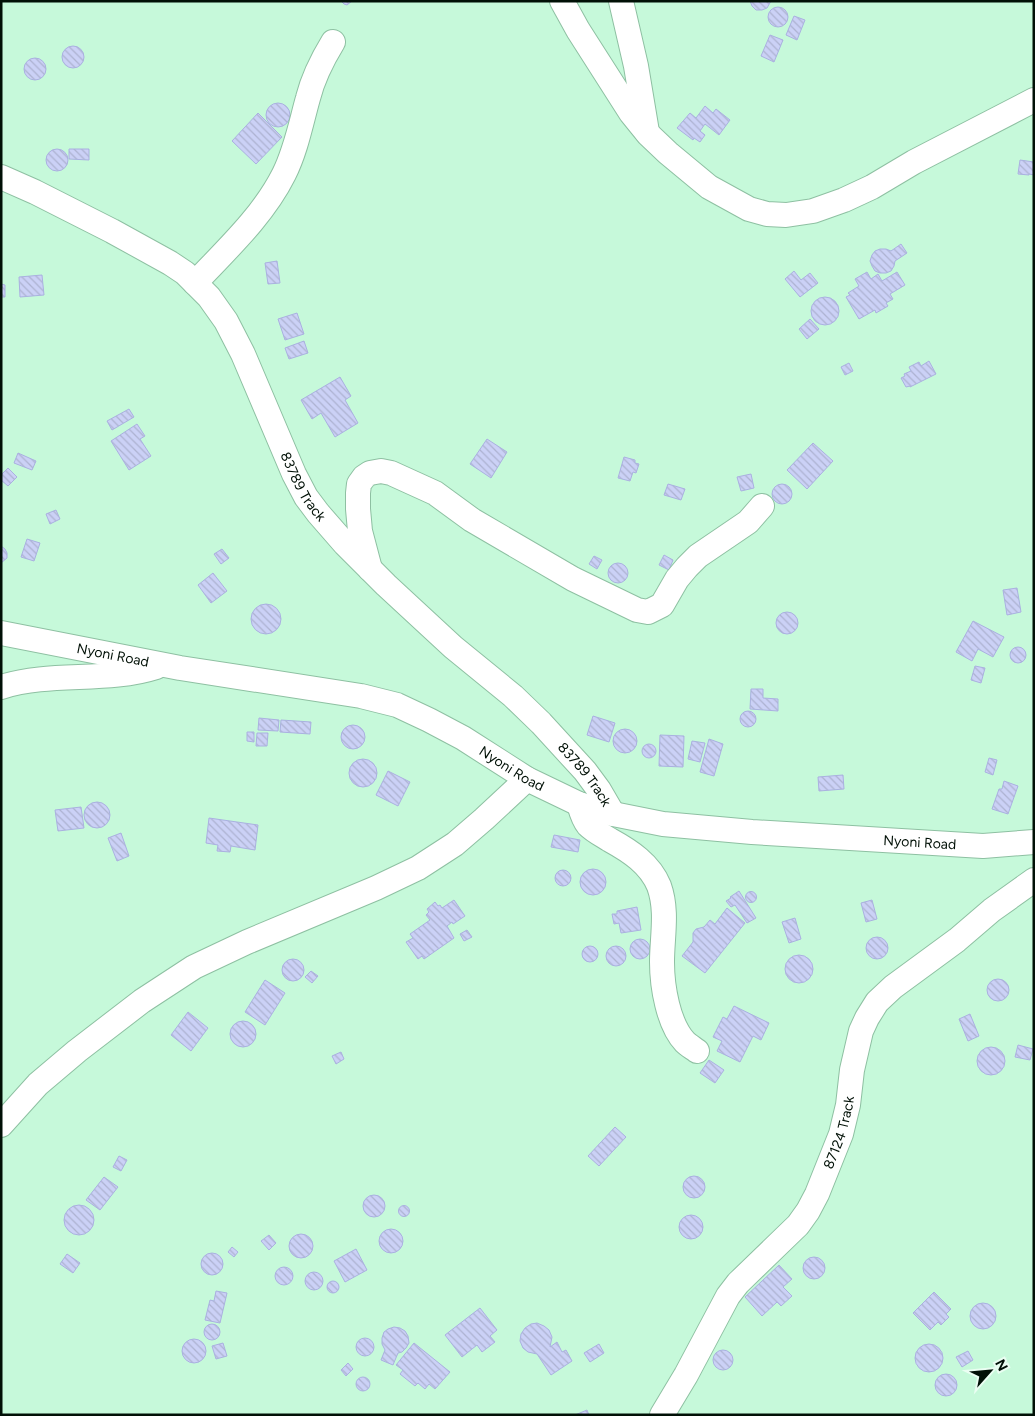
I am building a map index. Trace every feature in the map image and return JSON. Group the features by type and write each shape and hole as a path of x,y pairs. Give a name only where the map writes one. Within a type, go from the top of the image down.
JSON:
{"street":[{"path":"562,1 630,114 648,134 709,187 749,209 767,214 786,215 813,210 844,200 872,187 914,162 1034,100"},
{"path":"621,1 636,66 648,134"},
{"path":"195,282 246,229 268,202 285,173 298,137 315,76 333,42"},
{"name":"83789 Track","path":"1,177 137,245 170,263 195,282 209,297 230,329 243,354 294,474 306,497 345,544 370,569 453,647 513,696 541,723 585,771 613,814"},
{"path":"370,569 360,531 358,501 360,484 364,476 381,471 391,472 422,486 480,525 573,579 637,610 648,612 662,604 677,579 698,556 748,522 762,506"},
{"name":"Nyoni Road","path":"1,633 163,665 361,696 397,705 463,738 527,778 579,804 613,814 663,824 761,833 983,846 1034,842"},
{"path":"1,687 28,680 124,675 163,665"},
{"path":"1,1124 38,1084 77,1050 142,1001 194,967 418,868 455,844 484,820 527,778"},
{"path":"579,804 586,824 636,856 658,885 662,899 664,920 662,980 667,1003 672,1020 680,1035 686,1043 697,1051"},
{"name":"87124 Track","path":"662,1415 686,1375 728,1296 738,1283 798,1225 817,1194 841,1134 848,1106 852,1070 861,1031 877,1002 893,987 957,940 992,910 1034,880"}],"building":[{"path":"341,1 352,1 347,5"},
{"path":"750,1 771,1 767,8 756,10"},
{"path":"778,7 785,10 788,17 785,24 778,27 771,24 768,17 771,10"},
{"path":"794,16 805,20 797,40 786,35"},
{"path":"770,35 783,40 774,62 761,56"},
{"path":"73,46 81,49 84,57 81,65 73,68 65,65 62,57 65,49"},
{"path":"31,58 39,58 46,65 46,73 39,80 31,80 24,73 24,65"},
{"path":"278,103 287,106 290,115 287,124 278,127 269,124 266,115 269,106"},
{"path":"705,106 713,113 716,109 730,120 719,135 705,124 700,131 705,135 700,142 694,138 693,140 677,128 690,113 696,118"},
{"path":"258,113 282,137 256,164 232,141"},
{"path":"53,149 61,149 68,156 68,164 61,171 53,171 46,164 46,156"},
{"path":"69,149 89,149 89,160 69,159"},
{"path":"1020,160 1034,162 1034,175 1018,174"},
{"path":"901,244 907,253 895,261 891,271 880,273 875,271 870,261 875,251 886,249 891,251"},
{"path":"277,261 280,283 268,284 265,263"},
{"path":"794,271 801,280 810,273 818,283 800,297 785,279"},
{"path":"867,272 871,279 878,274 882,281 897,272 905,285 890,294 893,299 886,303 888,306 876,313 875,310 859,319 846,297 850,295 848,293 859,286 855,279"},
{"path":"42,275 44,295 20,297 19,277"},
{"path":"1,284 5,285 5,297 1,297"},
{"path":"825,297 835,301 839,311 835,321 825,325 815,321 811,311 815,301"},
{"path":"297,313 304,334 285,340 278,319"},
{"path":"810,319 819,329 807,339 799,329"},
{"path":"304,341 308,353 289,359 285,348"},
{"path":"929,361 936,374 910,387 906,387 901,378 905,376 904,374 911,371 909,367 919,362 921,366"},
{"path":"849,363 853,371 845,375 841,367"},
{"path":"340,377 351,396 345,400 358,423 335,437 321,413 312,419 301,400"},
{"path":"129,409 134,417 112,430 107,421"},
{"path":"137,424 145,436 140,439 151,456 129,470 111,441"},
{"path":"487,439 507,452 491,478 470,464"},
{"path":"813,443 833,461 807,489 787,470"},
{"path":"18,453 36,461 32,470 14,463"},
{"path":"624,457 635,460 635,463 639,464 636,473 633,472 630,481 618,478"},
{"path":"8,468 17,477 8,486 1,480 1,475"},
{"path":"751,474 754,488 741,491 737,477"},
{"path":"668,484 685,489 681,500 664,495"},
{"path":"782,484 789,487 792,494 789,501 782,504 775,501 772,494 775,487"},
{"path":"56,510 60,519 50,524 46,514"},
{"path":"27,539 40,543 34,561 21,557"},
{"path":"1,546 7,553 7,558 1,563"},
{"path":"222,549 229,558 221,564 214,554"},
{"path":"664,555 673,560 669,570 659,565"},
{"path":"594,556 602,560 597,569 589,564"},
{"path":"618,563 625,566 628,573 625,580 618,583 611,580 608,573 611,566"},
{"path":"213,573 227,591 211,603 198,585"},
{"path":"1017,588 1021,612 1007,615 1003,590"},
{"path":"266,604 277,608 281,619 277,630 266,634 255,630 251,619 255,608"},
{"path":"787,612 795,615 798,623 795,631 787,634 779,631 776,623 779,615"},
{"path":"973,621 1004,637 993,657 978,649 972,661 956,652"},
{"path":"1018,647 1026,655 1018,663 1010,655"},
{"path":"975,666 985,668 981,683 971,680"},
{"path":"751,689 763,689 763,698 778,699 778,711 750,709"},
{"path":"748,711 754,713 756,719 754,725 748,727 742,725 740,719 742,713"},
{"path":"593,716 615,723 609,742 587,735"},
{"path":"259,718 279,720 278,731 258,730"},
{"path":"281,720 311,722 310,734 280,732"},
{"path":"353,725 362,728 365,737 362,746 353,749 344,746 341,737 344,728"},
{"path":"620,729 630,729 637,736 637,746 630,753 620,753 613,746 613,736"},
{"path":"247,732 254,732 254,742 247,741"},
{"path":"257,733 268,733 267,746 256,746"},
{"path":"660,735 684,736 683,767 659,766"},
{"path":"709,739 723,744 714,776 700,772"},
{"path":"692,741 705,743 700,762 688,759"},
{"path":"646,744 652,744 656,751 652,758 646,758 642,754 642,748"},
{"path":"989,758 997,760 993,775 985,772"},
{"path":"363,759 373,763 377,773 373,783 363,787 353,783 349,773 353,763"},
{"path":"388,771 410,782 398,806 376,795"},
{"path":"843,775 844,789 819,791 818,777"},
{"path":"1004,781 1018,786 1008,814 992,809"},
{"path":"97,802 106,806 110,815 106,824 97,828 88,824 84,815 88,806"},
{"path":"81,807 84,828 58,831 55,810"},
{"path":"209,818 258,825 255,850 231,846 230,852 217,851 218,845 206,843"},
{"path":"121,833 129,856 117,861 108,838"},
{"path":"554,835 580,840 578,852 551,847"},
{"path":"593,869 602,873 606,882 602,891 593,895 584,891 580,882 584,873"},
{"path":"560,870 566,870 571,875 569,884 560,886 555,881 555,875"},
{"path":"739,891 756,918 747,923 735,905 731,907 726,901"},
{"path":"749,892 753,892 756,897 755,901 749,902 746,899 746,895"},
{"path":"454,900 465,916 447,926 454,938 424,959 422,956 418,959 406,942 413,938 410,934 430,920 426,915 429,912 427,909 435,902 442,908"},
{"path":"872,900 877,919 866,922 861,903"},
{"path":"637,907 641,930 621,933 619,923 614,924 612,914 617,914 617,911"},
{"path":"727,908 745,923 705,973 682,956 693,942 693,933 696,929 704,927 710,920 715,924"},
{"path":"795,918 801,939 789,943 782,922"},
{"path":"467,930 472,937 464,941 460,934"},
{"path":"877,937 885,940 888,948 885,956 877,959 869,956 866,948 869,940"},
{"path":"640,939 647,942 650,949 647,956 640,959 633,956 630,949 633,942"},
{"path":"587,946 593,946 598,951 596,960 587,962 582,957 582,951"},
{"path":"612,946 620,946 626,952 626,960 620,966 612,966 606,960 606,952"},
{"path":"799,955 809,959 813,969 809,979 799,983 789,979 785,969 789,959"},
{"path":"293,959 301,962 304,970 301,978 293,981 285,978 282,970 285,962"},
{"path":"311,971 318,976 312,983 305,977"},
{"path":"998,979 1008,986 1009,990 1002,1000 998,1001 988,994 987,990 994,980"},
{"path":"265,980 285,993 265,1025 245,1012"},
{"path":"734,1006 769,1023 761,1040 753,1036 740,1062 717,1051 722,1041 713,1037 723,1017 727,1019"},
{"path":"188,1012 208,1028 191,1051 171,1035"},
{"path":"970,1014 979,1036 968,1041 959,1019"},
{"path":"243,1021 252,1025 256,1034 252,1043 243,1047 234,1043 230,1034 234,1025"},
{"path":"1018,1045 1033,1049 1030,1060 1015,1057"},
{"path":"991,1047 1001,1051 1005,1061 1001,1071 991,1075 981,1071 977,1061 981,1051"},
{"path":"341,1052 344,1059 336,1064 332,1056"},
{"path":"709,1060 724,1070 715,1083 700,1073"},
{"path":"615,1127 626,1137 599,1166 588,1156"},
{"path":"119,1156 127,1160 121,1171 113,1167"},
{"path":"694,1176 702,1179 705,1187 702,1195 694,1198 686,1195 683,1187 686,1179"},
{"path":"104,1177 118,1187 100,1210 86,1200"},
{"path":"374,1195 382,1198 385,1206 382,1214 374,1217 366,1214 363,1206 366,1198"},
{"path":"79,1205 90,1209 94,1220 90,1231 79,1235 68,1231 64,1220 68,1209"},
{"path":"404,1205 410,1211 404,1217 398,1211"},
{"path":"691,1215 700,1218 703,1227 700,1236 691,1239 682,1236 679,1227 682,1218"},
{"path":"391,1229 396,1230 402,1236 402,1246 396,1252 391,1253 386,1252 380,1246 379,1241 380,1236 386,1230"},
{"path":"301,1234 306,1235 312,1241 312,1251 306,1257 301,1258 296,1257 290,1251 289,1246 290,1241 296,1235"},
{"path":"269,1235 276,1243 269,1250 261,1241"},
{"path":"232,1247 238,1252 234,1257 228,1252"},
{"path":"356,1249 367,1270 345,1282 334,1261"},
{"path":"208,1253 216,1253 223,1260 223,1268 216,1275 208,1275 201,1268 201,1260"},
{"path":"67,1254 80,1263 73,1273 60,1264"},
{"path":"814,1257 822,1260 825,1268 822,1276 814,1279 806,1276 803,1268 806,1260"},
{"path":"779,1265 792,1279 783,1287 792,1296 781,1306 777,1302 762,1316 745,1297"},
{"path":"284,1267 290,1270 293,1276 290,1282 284,1285 278,1282 275,1276 278,1270"},
{"path":"314,1272 320,1275 323,1281 320,1287 314,1290 308,1287 305,1281 308,1275"},
{"path":"333,1281 339,1287 333,1293 327,1287"},
{"path":"216,1291 227,1293 220,1323 205,1320 210,1300 214,1301"},
{"path":"934,1292 951,1309 946,1314 949,1317 941,1325 938,1322 930,1330 913,1313"},
{"path":"983,1303 992,1307 996,1316 992,1325 983,1329 974,1325 970,1316 974,1307"},
{"path":"480,1308 497,1330 490,1336 495,1342 482,1352 477,1345 462,1357 445,1335"},
{"path":"537,1323 549,1330 552,1337 550,1347 557,1342 562,1352 566,1350 572,1361 551,1375 537,1354 528,1352 523,1348 520,1341 521,1334 525,1328"},
{"path":"212,1324 220,1332 212,1340 204,1332"},
{"path":"394,1327 405,1331 409,1343 402,1352 398,1353 393,1365 381,1360 385,1350 382,1344 384,1332"},
{"path":"361,1338 369,1338 374,1343 372,1354 361,1356 356,1351 356,1343"},
{"path":"194,1339 199,1340 205,1346 205,1356 199,1362 194,1363 189,1362 183,1356 182,1351 183,1346 189,1340"},
{"path":"223,1343 227,1356 216,1359 212,1346"},
{"path":"414,1343 450,1372 435,1389 429,1384 425,1389 418,1383 415,1386 400,1374 403,1370 396,1365"},
{"path":"599,1344 604,1353 590,1362 584,1353"},
{"path":"929,1344 939,1348 943,1358 939,1368 929,1372 919,1368 915,1358 919,1348"},
{"path":"723,1350 730,1353 733,1360 730,1367 723,1370 716,1367 713,1360 716,1353"},
{"path":"968,1351 973,1360 962,1367 956,1357"},
{"path":"348,1363 353,1369 346,1376 341,1370"},
{"path":"946,1374 954,1377 957,1385 954,1393 946,1396 938,1393 935,1385 938,1377"},
{"path":"360,1377 366,1377 370,1384 366,1391 360,1391 356,1387 356,1381"},
{"path":"587,1410 589,1415 575,1415"}]}
